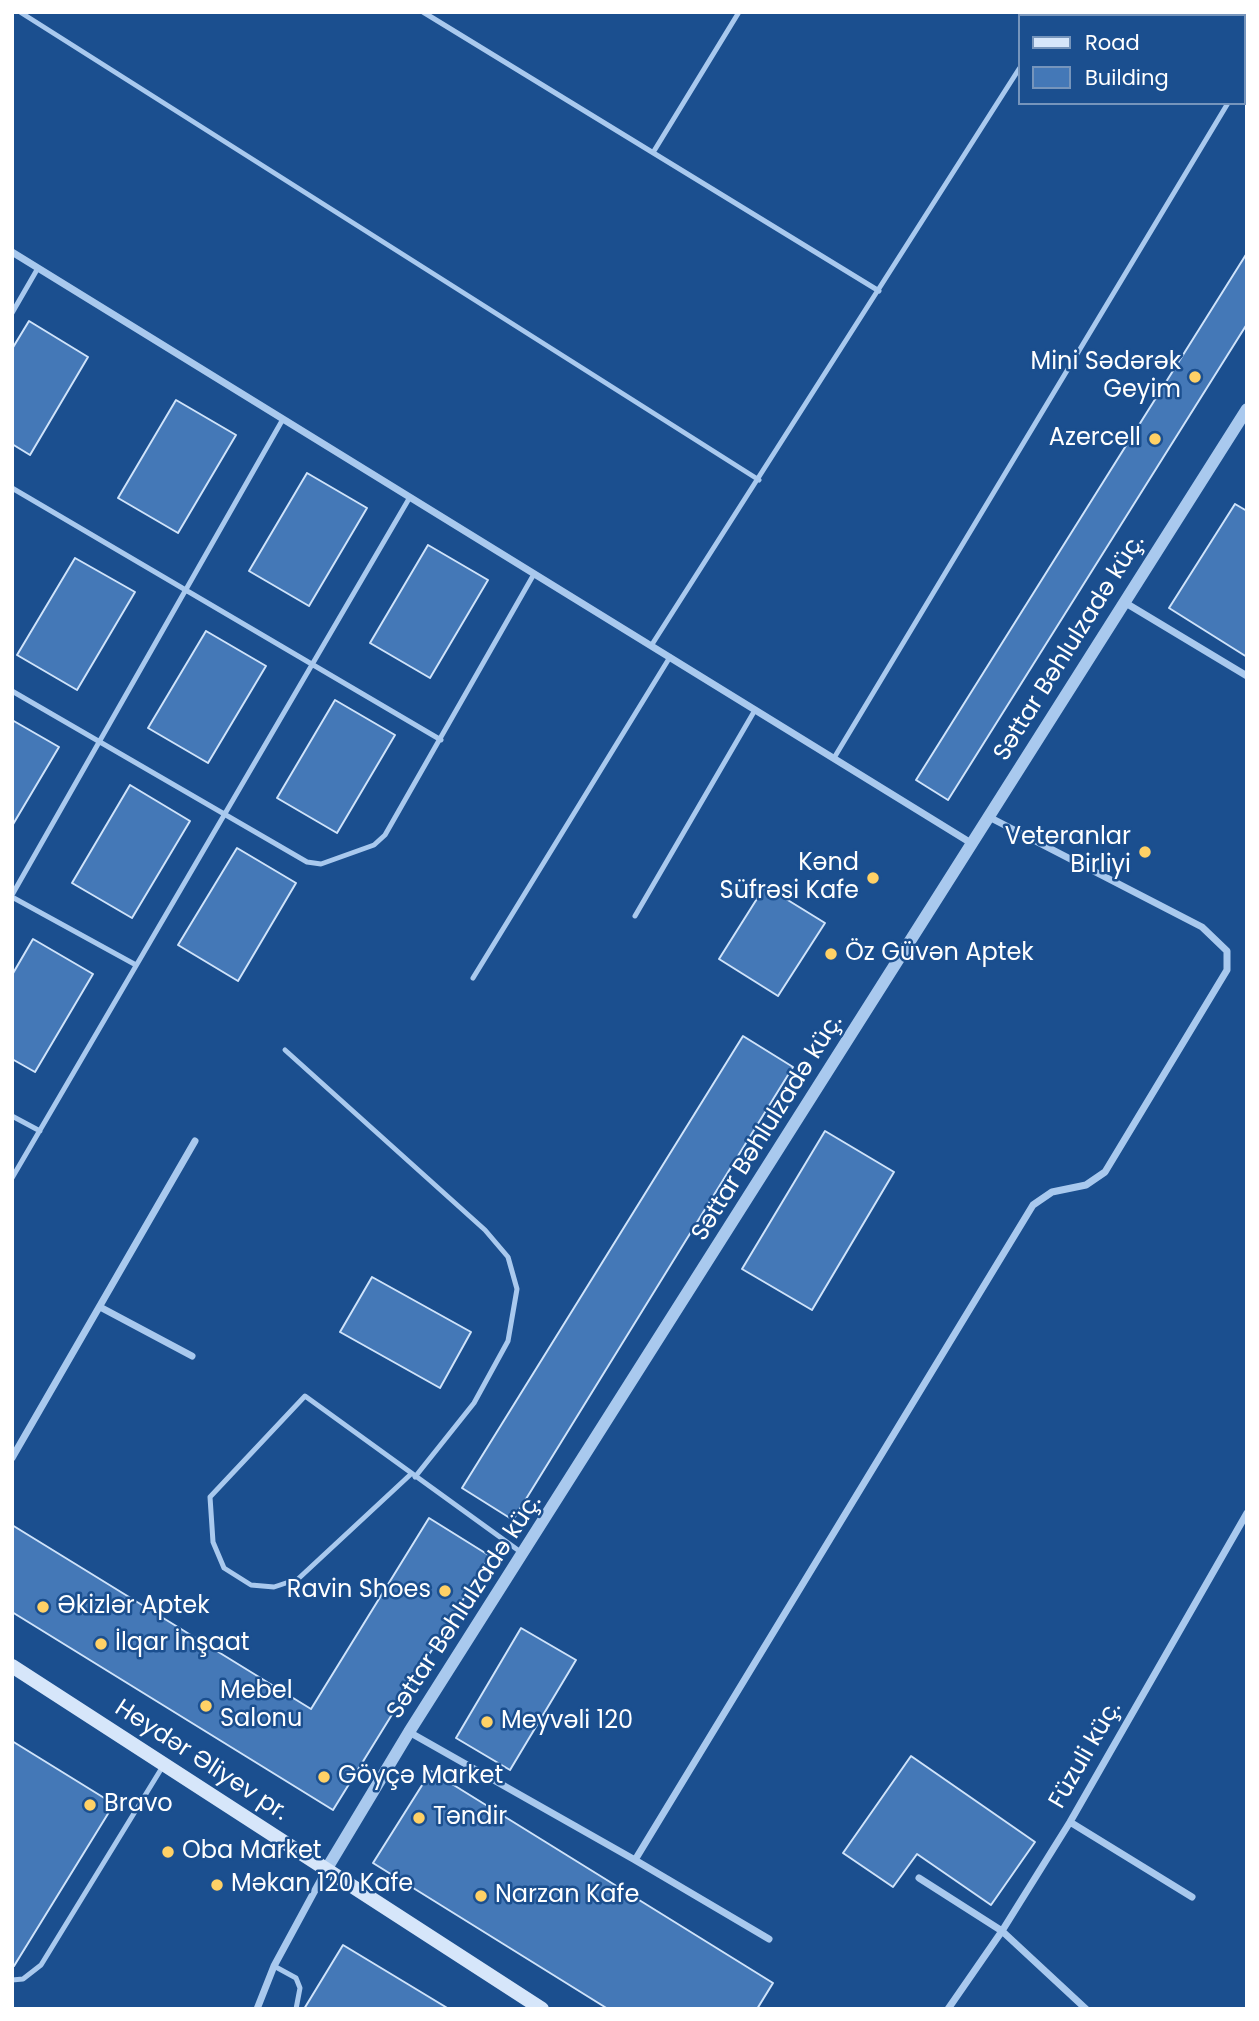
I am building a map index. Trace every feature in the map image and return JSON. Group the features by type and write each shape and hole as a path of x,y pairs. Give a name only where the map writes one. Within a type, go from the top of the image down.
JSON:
{"main road":[{"name":"Heydər Əliyev pr.","path":"12,1665 542,2009"}],"street":[{"path":"12,252 971,843"},
{"name":"Səttar Bəhlulzadə küç.","path":"326,1870 409,1732 524,1555 1247,409"},
{"path":"1124,602 1247,676"},
{"path":"635,1860 1033,1205 1052,1192 1086,1185 1105,1172 1227,970 1227,951 1202,927 989,817"},
{"path":"12,1458 195,1141"},
{"path":"100,1307 192,1356"},
{"name":"Füzuli küç.","path":"947,2009 1002,1931 1070,1822 1247,1513"},
{"path":"409,1732 769,1939"},
{"path":"1070,1822 1192,1897"},
{"path":"257,2009 274,1966 326,1870"},
{"path":"919,1878 1002,1931 1086,2009"}],"lane":[{"path":"20,12 759,480"},
{"path":"423,12 879,291"},
{"path":"654,151 739,12"},
{"path":"651,646 1018,71"},
{"path":"834,758 1227,105"},
{"path":"12,313 38,268"},
{"path":"136,965 12,896 283,419"},
{"path":"12,488 441,740"},
{"path":"12,1178 410,497"},
{"path":"12,691 307,862 321,864 374,845 384,835 534,574"},
{"path":"473,978 670,657"},
{"path":"635,916 755,710"},
{"path":"285,1050 485,1230 508,1257 517,1289 508,1341 474,1403 413,1475 298,1579 274,1587 251,1585 224,1568 213,1542 210,1497 305,1396 413,1475 524,1555"},
{"path":"12,1115 40,1131"},
{"path":"12,1980 23,1979 41,1965 164,1765"},
{"path":"274,1966 296,1978 300,1989 296,2009"}],"building":[{"path":"1247,253 1247,324 948,800 916,780"},
{"path":"29,321 88,357 30,455 12,444 12,349"},
{"path":"176,400 236,435 178,533 118,498"},
{"path":"307,473 367,508 309,606 249,571"},
{"path":"1235,504 1247,511 1247,657 1169,608"},
{"path":"428,545 488,580 430,678 370,643"},
{"path":"75,558 135,592 77,690 17,655"},
{"path":"206,631 266,666 208,763 148,728"},
{"path":"335,700 395,735 337,833 277,798"},
{"path":"12,720 59,747 12,826"},
{"path":"130,785 190,821 132,918 72,883"},
{"path":"237,848 296,883 238,981 178,945"},
{"path":"765,886 825,923 778,996 719,959"},
{"path":"33,939 93,974 35,1072 12,1059 12,975"},
{"path":"743,1036 793,1067 513,1520 462,1488"},
{"path":"825,1131 894,1172 812,1310 742,1269"},
{"path":"372,1277 471,1332 440,1388 340,1332"},
{"path":"429,1518 490,1556 333,1810 12,1612 12,1525 311,1709"},
{"path":"521,1628 576,1660 510,1770 456,1738"},
{"path":"12,1741 114,1804 14,1966 12,1965"},
{"path":"911,1756 1035,1842 991,1905 917,1854 893,1887 843,1853"},
{"path":"431,1771 773,1983 757,2009 608,2009 373,1863"},
{"path":"343,1945 449,2009 304,2009"}],"place":[{"name":"Mini Sədərək Geyim","path":"1195,377"},
{"name":"Azercell","path":"1155,439"},
{"name":"Veteranlar Birliyi","path":"1145,852"},
{"name":"Kənd Süfrəsi Kafe","path":"873,878"},
{"name":"Öz Güvən Aptek","path":"831,954"},
{"name":"Ravin Shoes","path":"445,1591"},
{"name":"Əkizlər Aptek","path":"43,1607"},
{"name":"İlqar İnşaat","path":"101,1644"},
{"name":"Mebel Salonu","path":"206,1706"},
{"name":"Meyvəli 120","path":"487,1722"},
{"name":"Göyçə Market","path":"324,1777"},
{"name":"Bravo","path":"90,1805"},
{"name":"Təndir","path":"419,1818"},
{"name":"Oba Market","path":"168,1852"},
{"name":"Məkan 120 Kafe","path":"217,1885"},
{"name":"Narzan Kafe","path":"481,1896"}]}
